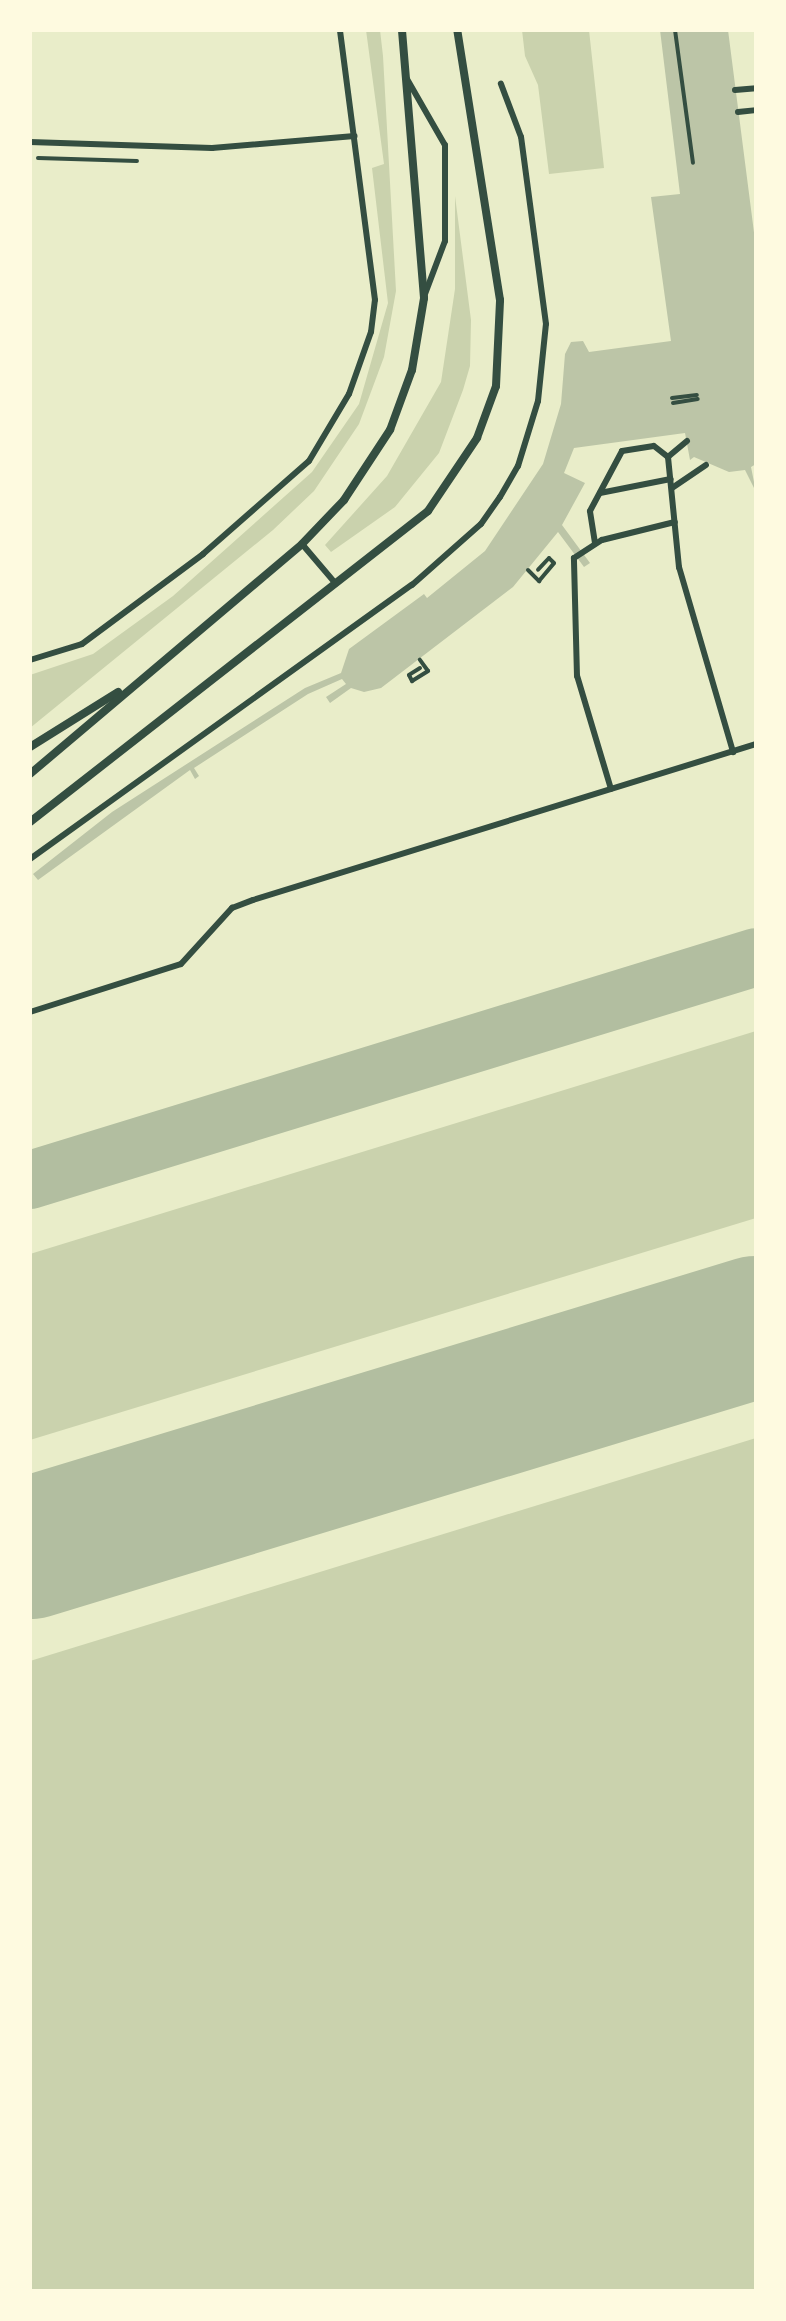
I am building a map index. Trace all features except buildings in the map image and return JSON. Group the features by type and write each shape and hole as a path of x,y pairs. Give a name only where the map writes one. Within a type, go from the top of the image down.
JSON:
{"street":[{"path":"30,774 84,731 126,688 302,544 344,500 390,430 412,370 424,298 402,30"},
{"path":"30,822 337,585 428,511 449,485 488,412 501,345 485,192 457,30"},
{"path":"30,747 71,716 126,688"}],"lane":[{"path":"30,660 82,644 166,583 289,480 333,425 361,364 375,300 340,30"},
{"path":"407,78 445,145 445,241 424,298"},
{"path":"30,859 412,585 481,524 500,497 518,466 538,401 546,324 521,137 501,84"},
{"path":"735,90 756,88"},
{"path":"738,112 756,110"},
{"path":"30,142 212,148 354,136"},
{"path":"668,457 687,441"},
{"path":"595,543 589,519 622,451 654,446 668,457 679,567 733,752"},
{"path":"672,488 706,465"},
{"path":"599,493 671,479"},
{"path":"611,789 577,676 572,574 574,558 595,543 675,522"},
{"path":"302,544 337,585"},
{"path":"30,1012 181,964 232,908 242,904 756,744"}],"path":[{"path":"675,30 693,163"},
{"path":"672,401 698,397"},
{"path":"528,570 539,581 554,563 549,558 538,570"},
{"path":"420,660 428,671 412,681 409,675 420,668"}],"green space":[{"path":"366,30 380,30 383,56 396,291 384,357 359,424 314,491 273,530 30,728 30,675 93,654 173,596 312,472 359,404 388,303 372,168 384,164"},
{"path":"522,30 589,30 604,168 549,174 538,85 525,56"},
{"path":"455,196 471,320 470,366 463,390 439,453 395,507 331,552 325,545 387,476 441,382 455,289"},
{"path":"756,1031 756,1218 30,1440 30,1254"},
{"path":"756,1438 756,2291 30,2291 30,1661"}],"taxiway":[{"path":"30,1180 756,957"}],"runway":[{"path":"30,1548 756,1327"}]}
